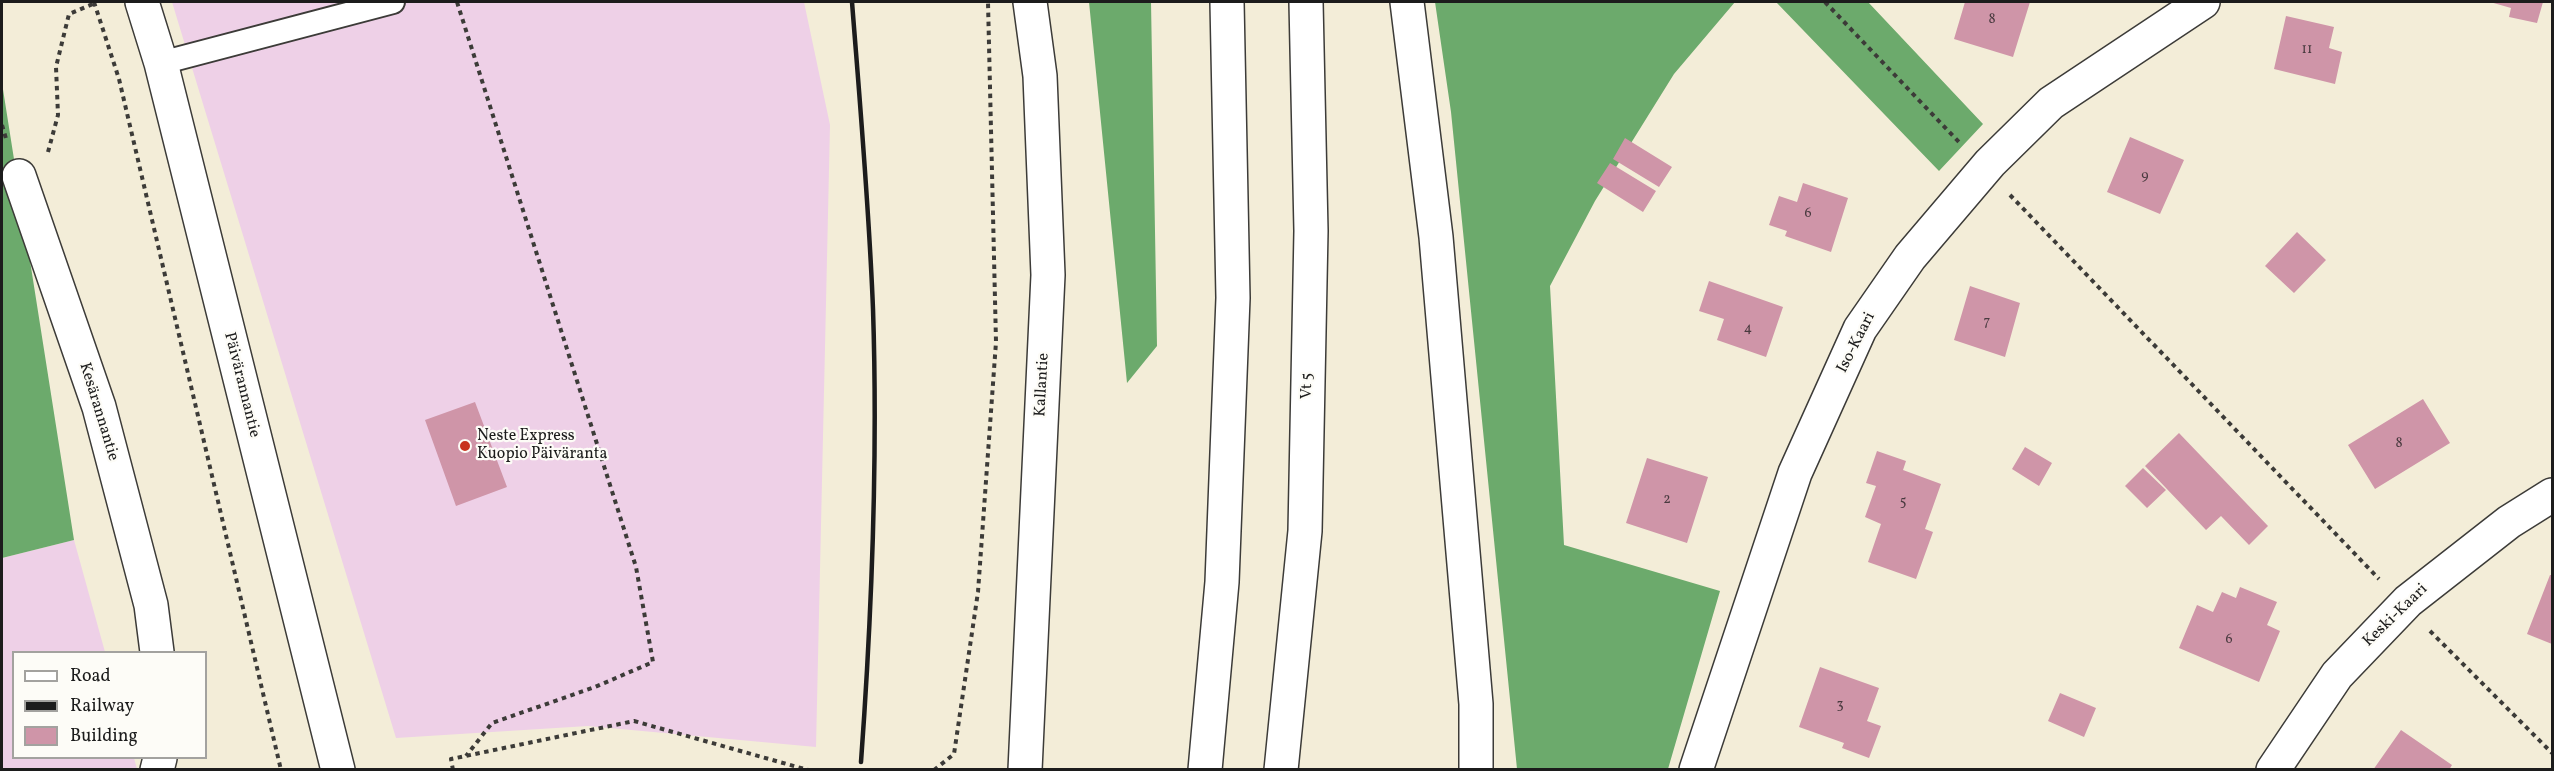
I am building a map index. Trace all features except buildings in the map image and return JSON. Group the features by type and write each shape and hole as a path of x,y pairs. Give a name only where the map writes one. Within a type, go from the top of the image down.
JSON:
{"main road":[{"name":"Päivärannantie","path":"142,2 161,63 338,770"},
{"name":"Kallantie","path":"1025,770 1048,275 1040,76 1030,2"},
{"path":"1205,770 1222,582 1233,298 1227,2"},
{"name":"Vt 5","path":"1281,770 1305,531 1311,231 1306,2"},
{"path":"1407,2 1436,237 1476,704 1476,770"},
{"name":"Iso-Kaari","path":"1696,770 1795,473 1860,329 1910,257 1985,169 2051,103 2203,2"},
{"name":"Kesärannantie","path":"22,186 99,406 151,604 157,651"},
{"name":"Keski-Kaari","path":"2273,770 2337,675 2404,605 2509,522 2553,495"}],"lane":[{"path":"161,63 393,2"}],"path":[{"path":"22,186 46,158 58,115 56,67 69,14 95,2 119,79 281,770"},
{"path":"457,2 636,567 653,662 595,687 492,723 466,756"},
{"path":"934,770 954,754 978,592 996,342 988,2"},
{"path":"1825,2 2404,605 2553,753"},
{"path":"453,770 451,759 634,721 808,770"}],"shaded area":[{"path":"172,2 804,2 830,125 816,747 588,726 396,738"},
{"path":"74,540 105,651 12,651 12,759 134,759 137,769 2,770 2,558"}],"green space":[{"path":"1089,2 1151,2 1157,346 1127,383"},
{"path":"1435,2 1735,2 1674,74 1595,201 1550,286 1564,545 1720,591 1668,769 1517,769 1451,112"},
{"path":"1776,2 1868,2 1983,124 1939,171"},
{"path":"2,83 74,540 2,558"}],"railway":[{"path":"852,2 869,232 875,422 873,536 861,762"}],"place":[{"name":"Neste Express Kuopio Päiväranta","path":"465,446"}]}
